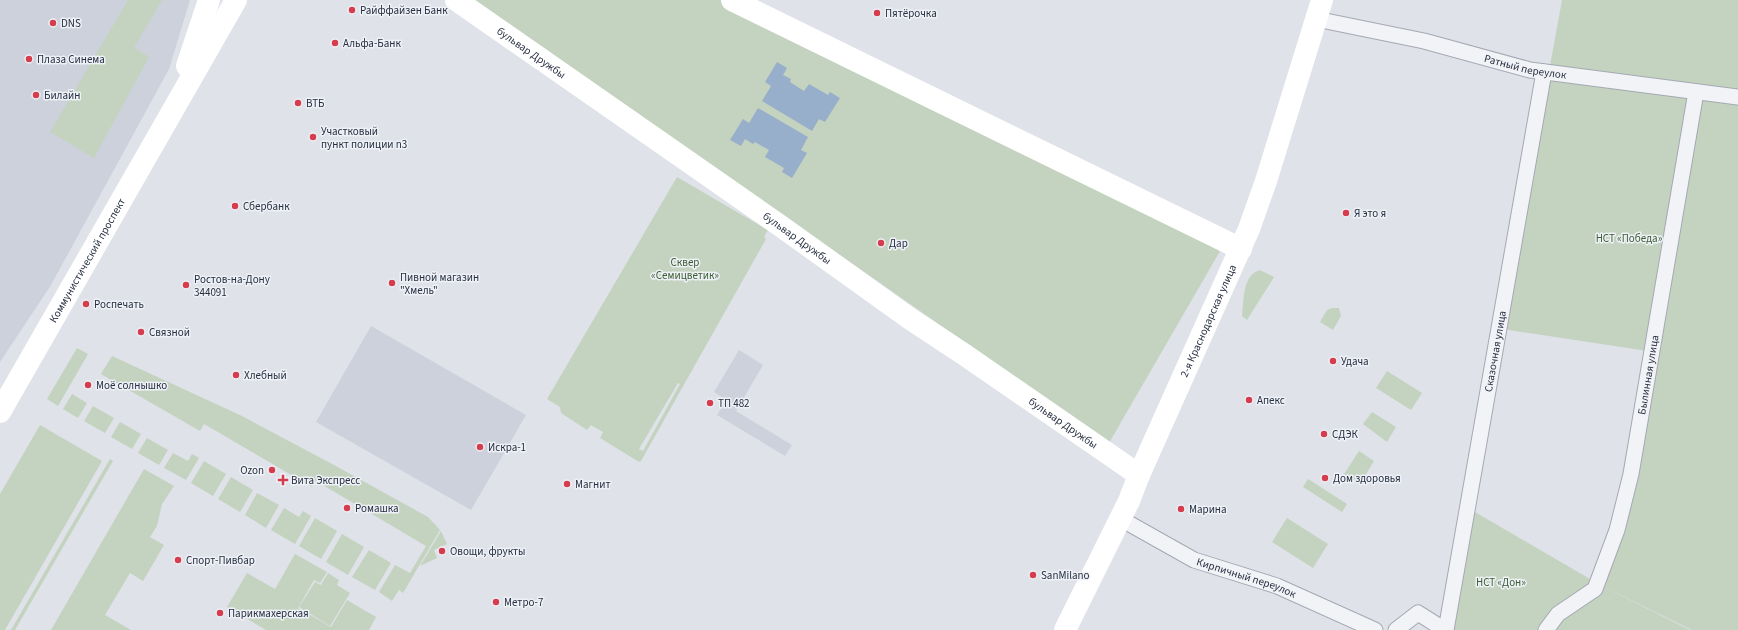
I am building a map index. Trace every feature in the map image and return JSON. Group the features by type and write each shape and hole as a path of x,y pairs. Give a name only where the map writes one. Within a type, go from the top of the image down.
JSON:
{"street":[{"name":"Коммунистический проспект","path":"173,109 208,0"},
{"name":"Коммунистический проспект","path":"0,412 236,0"},
{"name":"бульвар Дружбы","path":"456,0 782,227 909,318 1135,472"},
{"path":"732,0 1238,247"},
{"name":"2-я Краснодарская улица","path":"1065,630 1121,519 1135,472 1238,247 1266,181 1319,10"},
{"name":"Ратный переулок","path":"1319,10 1530,70 1738,97"},
{"name":"Сказочная улица","path":"1446,630 1544,72"},
{"name":"Былинная улица","path":"1546,630 1558,614 1595,589 1617,530 1631,474 1696,92"},
{"name":"Кирпичный переулок","path":"1121,519 1194,560 1277,586 1375,630"},
{"path":"1396,630 1418,613 1446,630"}],"shaded area":[{"path":"0,0 190,0 169,69 51,285 0,362"},
{"path":"371,326 526,415 471,510 316,422"},
{"path":"739,350 763,365 736,411 792,445 785,456 717,415 726,400 714,392"}],"green space":[{"path":"128,0 162,0 134,48 149,57 94,158 50,132"},
{"path":"475,0 720,0 1223,246 1109,443"},
{"name":"НСТ «Победа»","path":"1562,0 1738,0 1738,630 1692,630 1602,586 1654,352 1502,329"},
{"name":"Сквер «Семицветик»","path":"677,177 768,230 764,237 766,239 641,461 639,462 600,438 603,432 591,425 587,430 561,413 560,407 547,399","holes":["678,383 680,384 643,451 639,449"]},
{"path":"1260,270 1274,277 1247,320 1242,316 1245,289 1250,277"},
{"path":"1339,308 1341,316 1333,330 1320,322 1327,310"},
{"path":"77,348 88,354 58,406 47,399"},
{"path":"112,356 242,416 428,517 440,530 403,593 399,590 392,601 379,592 395,565 410,573 426,546 316,481 312,487 204,424 200,431 101,374"},
{"path":"1387,371 1422,393 1411,410 1376,388"},
{"path":"72,394 87,403 78,418 63,409"},
{"path":"93,406 114,418 105,433 84,421"},
{"path":"1372,412 1396,427 1387,442 1363,424"},
{"path":"120,422 141,434 132,449 111,437"},
{"path":"40,425 102,461 5,630 0,630 0,494"},
{"path":"147,438 168,450 159,465 138,453"},
{"path":"1359,451 1374,461 1360,484 1344,474"},
{"path":"173,453 188,461 192,454 199,458 186,480 164,468"},
{"path":"110,459 113,461 15,630 11,630"},
{"path":"204,461 226,474 213,496 191,483"},
{"path":"144,469 174,486 162,504 157,526 150,537 164,545 143,581 130,573 105,615 131,630 51,630"},
{"path":"231,477 253,490 240,512 218,499"},
{"path":"1308,479 1347,504 1342,512 1303,487"},
{"path":"257,493 279,505 266,528 245,515"},
{"name":"НСТ «Дон»","path":"1463,505 1602,586 1690,630 1444,630"},
{"path":"284,508 299,517 303,511 311,516 295,544 271,530"},
{"path":"315,518 337,531 321,559 299,546"},
{"path":"1287,518 1328,544 1313,568 1272,542"},
{"path":"441,531 447,544 434,550 437,558 420,566"},
{"path":"342,534 364,547 348,575 326,562"},
{"path":"369,550 391,563 375,590 352,577"},
{"path":"295,554 327,572 320,583 314,580 298,608 331,627 347,600 376,617 369,630 266,630 227,607 247,573 275,589"},
{"path":"328,573 339,580 337,585 350,593 330,626 299,607 315,582 321,585"}],"water":[{"path":"777,62 787,68 783,75 791,79 790,82 804,91 809,84 828,95 830,92 840,98 825,122 819,119 812,131 762,101 771,86 765,82"},
{"path":"758,108 808,137 801,150 807,153 792,178 782,172 784,168 765,157 769,150 755,142 753,144 745,139 741,146 730,140 743,119 749,123"}],"place":[{"name":"Райффайзен Банк","path":"352,10"},
{"name":"Пятёрочка","path":"877,13"},
{"name":"DNS","path":"53,23"},
{"name":"Альфа-Банк","path":"335,43"},
{"name":"Плаза Синема","path":"29,59"},
{"name":"Билайн","path":"36,95"},
{"name":"ВТБ","path":"298,103"},
{"name":"Участковый пункт полиции n3","path":"313,137"},
{"name":"Сбербанк","path":"235,206"},
{"name":"Я это я","path":"1346,213"},
{"name":"Дар","path":"881,243"},
{"name":"Пивной магазин \"Хмель\"","path":"392,283"},
{"name":"Ростов-на-Дону 344091","path":"186,285"},
{"name":"Роспечать","path":"86,304"},
{"name":"Связной","path":"141,332"},
{"name":"Удача","path":"1333,361"},
{"name":"Хлебный","path":"236,375"},
{"name":"Моё солнышко","path":"88,385"},
{"name":"Апекс","path":"1249,400"},
{"name":"ТП 482","path":"710,403"},
{"name":"СДЭК","path":"1324,434"},
{"name":"Искра-1","path":"480,447"},
{"name":"Ozon","path":"272,470"},
{"name":"Дом здоровья","path":"1325,478"},
{"name":"Вита Экспресс","path":"283,480"},
{"name":"Магнит","path":"567,484"},
{"name":"Ромашка","path":"347,508"},
{"name":"Марина","path":"1181,509"},
{"name":"Овощи, фрукты","path":"442,551"},
{"name":"Спорт-Пивбар","path":"178,560"},
{"name":"SanMilano","path":"1033,575"},
{"name":"Метро-7","path":"496,602"},
{"name":"Парикмахерская","path":"220,613"}]}
